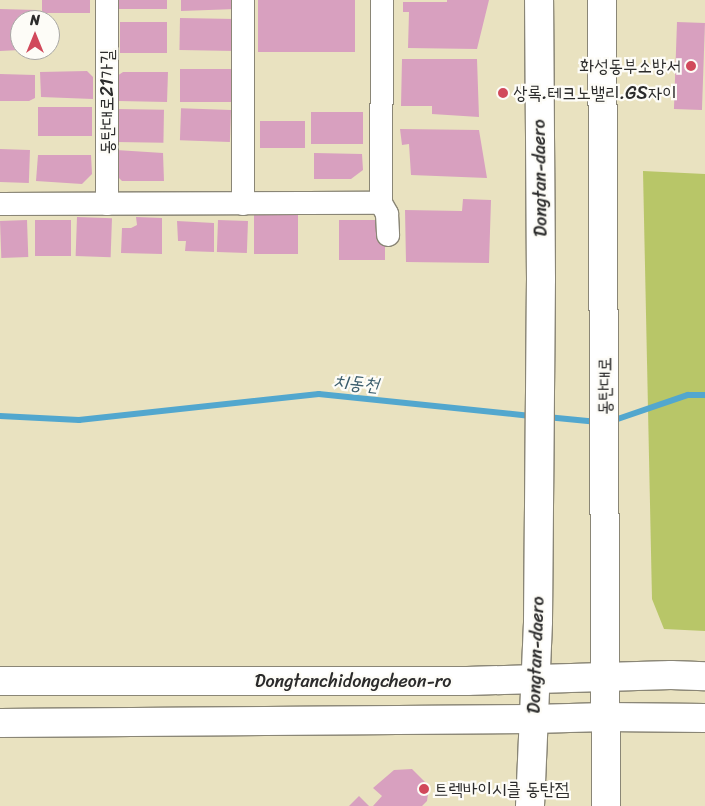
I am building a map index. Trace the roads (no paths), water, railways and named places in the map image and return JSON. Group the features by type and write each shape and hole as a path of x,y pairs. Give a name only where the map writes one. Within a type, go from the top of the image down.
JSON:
{"main road":[{"name":"Dongtan-daero","path":"530,806 538,621 541,266 539,0"},
{"name":"동탄대로","path":"602,0 606,677"},
{"name":"Dongtanchidongcheon-ro","path":"0,681 466,681 671,674 705,676"},
{"path":"606,677 606,806"},
{"path":"0,723 606,717 705,718"}],"street":[{"name":"동탄대로21가길","path":"107,0 107,204"},
{"path":"243,0 243,204"},
{"path":"382,0 381,203 387,214 388,235"},
{"path":"0,204 381,203"}],"waterway":[{"name":"치동천","path":"0,416 79,420 319,394 533,416"},
{"name":"치동천","path":"612,421 688,395 705,395"},
{"name":"치동천","path":"547,417 598,422"}],"place":[{"name":"화성동부소방서","path":"691,66"},
{"name":"상록.테크노밸리.GS자이","path":"503,93"},
{"name":"트렉바이시클 동탄점","path":"424,789"}]}
